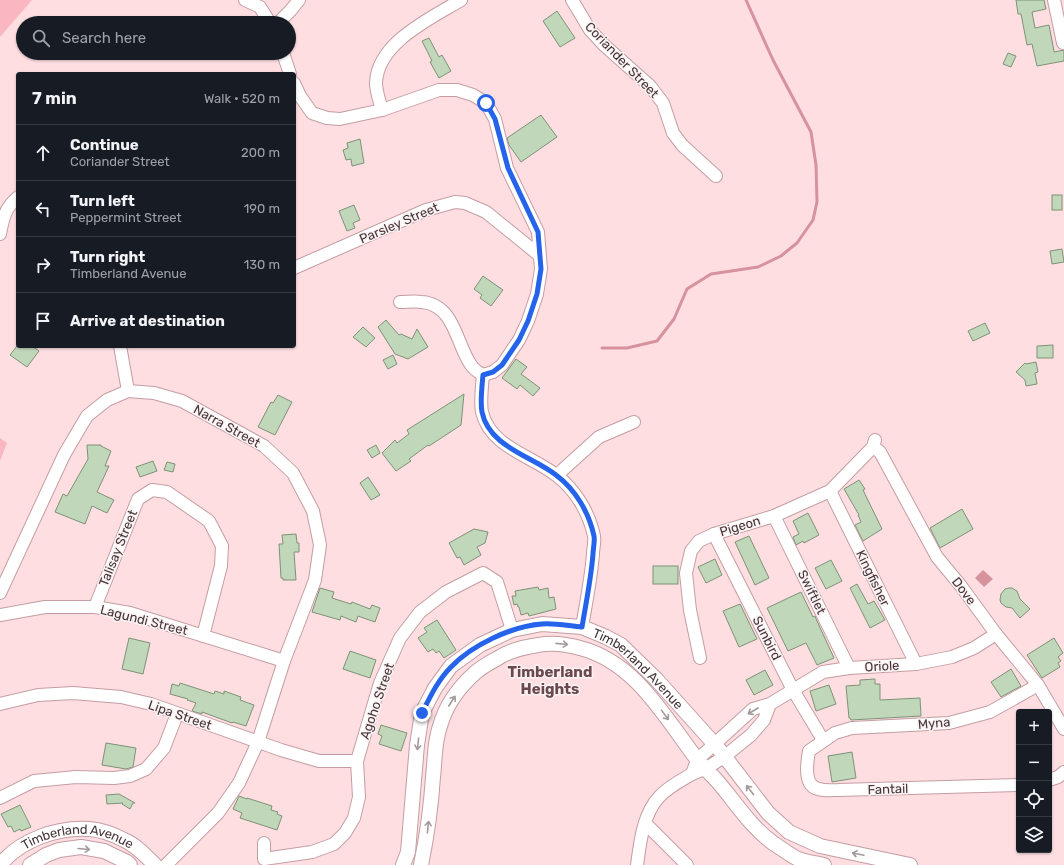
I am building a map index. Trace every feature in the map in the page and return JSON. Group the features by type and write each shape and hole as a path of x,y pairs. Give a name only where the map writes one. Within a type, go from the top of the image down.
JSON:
{"street":[{"path":"245,0 260,7 266,16"},
{"path":"285,16 299,0"},
{"path":"382,110 376,84 379,69 392,46 410,31 460,0"},
{"name":"Coriander Street","path":"572,0 590,30 604,45 650,86 662,103 673,133 682,145 716,176"},
{"path":"1054,0 1062,43"},
{"path":"285,60 289,72"},
{"path":"296,87 312,113 327,118 340,119 382,110 439,90 457,90 473,95 486,103 495,119 508,168 538,232 541,269 537,294 528,321 519,340 502,365 493,372 483,375"},
{"path":"0,234 3,219 9,204 16,199"},
{"name":"Parsley Street","path":"296,267 426,210 454,202 465,203 486,212 540,255"},
{"path":"400,302 423,302 437,306 447,316 456,331 471,366 483,375"},
{"path":"120,348 128,391"},
{"path":"483,375 482,411 486,423 494,434 511,449 557,475 578,497 590,521 594,538 592,562 582,627"},
{"name":"Narra Street","path":"0,593 64,455 87,416 107,400 128,391 154,392 182,401 264,446 293,473 313,511 320,546 315,580 284,661 258,742 239,783 218,814 166,865"},
{"path":"557,475 599,437 634,422"},
{"name":"Pigeon","path":"700,658 690,610 686,573 691,551 699,541 714,534 774,516 830,491 874,443"},
{"name":"Dove","path":"874,443 937,557 961,586 996,634 1038,685 1064,729"},
{"name":"Talisay Street","path":"95,607 138,499 152,490 167,492 209,521 222,546 222,566 203,636"},
{"name":"Kingfisher","path":"830,491 916,664"},
{"name":"Swiftlet","path":"774,516 849,668"},
{"name":"Sunbird","path":"714,534 793,690 823,740"},
{"name":"Agoho Street","path":"264,843 264,859 312,852 334,844 345,833 354,818 360,797 357,761 380,683 400,638 420,612 446,592 483,573 497,582 512,630"},
{"name":"Lagundi Street","path":"0,615 45,607 95,607 130,613 284,661"},
{"name":"Timberland Avenue","path":"403,865 408,852 422,713 435,688 451,666 480,645 512,630 542,624 582,627 621,645 656,679 714,745 768,813 789,832 820,846 910,865"},
{"name":"Oriole","path":"701,764 714,745 753,709 770,704 823,672 849,668 916,664 952,657 974,648 996,634"},
{"name":"Timberland Avenue","path":"421,865 427,837 435,744 446,709 460,688 476,672 505,654 529,646 550,643 568,645 592,651 611,661 631,675 654,700 701,764 719,783 740,810 772,842 799,859 824,865"},
{"name":"Myna","path":"823,740 835,733 852,728 949,723 990,712 1038,685"},
{"name":"Lipa Street","path":"0,704 38,695 73,693 121,697 151,704 258,742 319,761 357,761"},
{"path":"637,865 645,823 658,798 672,786 692,774 701,764 724,757 751,735 764,720 770,704"},
{"path":"0,798 34,781 76,776 114,778 130,776 146,768 164,748 177,714"},
{"name":"Fantail","path":"823,740 809,751 806,767 809,782 817,789 838,790 1016,785"},
{"path":"1052,779 1058,777 1064,772"},
{"path":"416,774 433,777"},
{"path":"645,823 686,865"},
{"name":"Timberland Avenue","path":"0,865 4,860 25,844 50,833 75,829 89,829 102,831 125,840 138,848 155,865"},
{"name":"Timberland Avenue","path":"30,865 46,854 59,850 81,847 104,851 127,862 130,865"}],"shaded area":[{"path":"0,0 32,0 18,16 16,16 16,18 0,37"},
{"path":"0,438 7,443 0,461"},
{"path":"983,570 993,579 984,587 975,578"}],"building":[{"path":"1016,0 1044,0 1046,9 1032,12 1035,28 1049,25 1054,52 1064,50 1064,61 1037,66 1032,44 1027,45 1021,14 1018,14"},
{"path":"557,11 575,38 560,47 543,21"},
{"path":"429,38 439,57 442,55 451,71 439,78 430,62 432,61 422,41"},
{"path":"1008,53 1016,56 1011,67 1003,64"},
{"path":"541,115 557,137 521,162 509,145 507,138"},
{"path":"360,139 364,163 352,166 351,159 346,160 343,150 348,148 347,143"},
{"path":"1052,195 1062,195 1062,210 1052,210"},
{"path":"354,205 360,220 353,223 355,228 347,231 339,211"},
{"path":"1062,249 1064,262 1052,264 1050,251"},
{"path":"483,276 503,290 491,306 480,298 482,295 474,289"},
{"path":"386,320 399,335 401,334 412,339 417,329 428,347 408,359 395,354 378,327"},
{"path":"985,323 990,333 973,341 968,331"},
{"path":"363,327 375,338 366,347 353,337"},
{"path":"1053,345 1053,358 1037,358 1037,346"},
{"path":"16,347 35,348 39,351 27,367 10,355"},
{"path":"393,355 397,364 388,369 383,360"},
{"path":"516,359 527,367 521,374 540,388 533,396 520,385 517,389 502,378"},
{"path":"1036,362 1038,372 1035,373 1037,384 1026,386 1025,380 1016,372 1025,363"},
{"path":"464,394 461,425 429,446 428,445 409,459 411,461 396,471 382,453 395,440 397,443 409,434 407,430"},
{"path":"278,395 292,402 275,435 258,427 271,402 273,403"},
{"path":"87,445 101,445 111,451 105,466 109,466 97,492 114,500 107,513 92,506 85,524 55,512 63,494 67,496 88,459"},
{"path":"376,445 380,453 372,458 367,450"},
{"path":"153,461 157,471 140,477 136,467"},
{"path":"167,462 175,464 173,472 164,470"},
{"path":"368,477 380,495 371,500 360,483"},
{"path":"859,480 865,489 863,490 882,529 863,541 855,525 861,522 859,515 844,489"},
{"path":"962,509 973,529 940,548 930,528"},
{"path":"808,513 819,535 804,543 803,541 796,545 793,537 799,534 793,521"},
{"path":"474,529 488,532 485,543 477,547 481,555 464,565 460,557 457,558 449,543"},
{"path":"296,534 297,543 299,543 299,552 294,552 296,580 283,580 283,578 281,578 279,544 283,544 282,535"},
{"path":"749,536 769,578 755,585 735,542"},
{"path":"715,559 722,575 706,583 698,567"},
{"path":"831,560 842,581 826,589 815,568"},
{"path":"653,566 678,566 678,584 653,584"},
{"path":"857,584 868,604 874,601 885,620 870,628 850,588"},
{"path":"538,587 539,590 548,588 549,598 554,597 556,609 529,616 528,613 521,615 517,604 514,605 512,596 516,596 515,591"},
{"path":"320,588 334,592 332,598 351,604 352,602 370,609 372,605 380,608 375,622 358,616 356,622 341,616 340,620 312,612"},
{"path":"1009,588 1017,591 1020,599 1030,609 1020,618 1012,608 1006,607 1001,603 1001,594 1005,589"},
{"path":"801,592 813,617 815,616 834,658 817,665 806,643 788,651 767,608"},
{"path":"740,604 757,639 739,647 723,611"},
{"path":"437,620 456,650 444,658 439,651 436,653 433,649 428,652 418,638 427,632 424,628"},
{"path":"129,638 150,643 143,674 122,669"},
{"path":"1054,638 1063,653 1058,657 1061,661 1058,663 1060,667 1042,678 1027,655"},
{"path":"350,651 376,660 370,678 343,669"},
{"path":"1011,669 1021,686 1001,697 991,682"},
{"path":"765,670 773,685 754,695 746,680"},
{"path":"875,679 875,684 880,684 880,700 920,698 921,716 851,720 849,718 846,686 860,685 860,680"},
{"path":"180,683 214,694 215,691 224,694 224,691 241,697 240,700 254,705 246,726 232,723 202,712 202,714 192,711 196,703 170,694 172,684 179,686"},
{"path":"829,685 836,704 816,711 810,691"},
{"path":"381,725 407,733 401,751 379,744 382,736 378,734"},
{"path":"106,743 136,748 133,767 126,769 102,765"},
{"path":"852,752 856,778 832,782 828,756"},
{"path":"119,794 135,803 133,803 130,809 122,804 123,803 107,804 106,795"},
{"path":"239,796 272,806 271,810 278,812 277,814 282,816 277,830 240,818 242,813 233,809"},
{"path":"20,805 31,827 14,832 11,826 8,827 1,814"}],"waterway":[{"path":"602,348 627,348 657,341 674,319 687,289 711,274 758,267 781,256 797,243 813,220 817,202 816,165 811,132 773,60 746,0"}],"district":[{"name":"Timberland Heights","path":"550,680"}],"route":[{"path":"422,713 435,688 451,666 480,645 512,630 542,624 582,627 592,562 594,538 590,521 578,497 557,475 511,449 494,434 486,423 482,411 483,375 493,372 502,365 519,340 528,321 537,294 541,269 538,232 508,168 495,119 486,103"}]}
